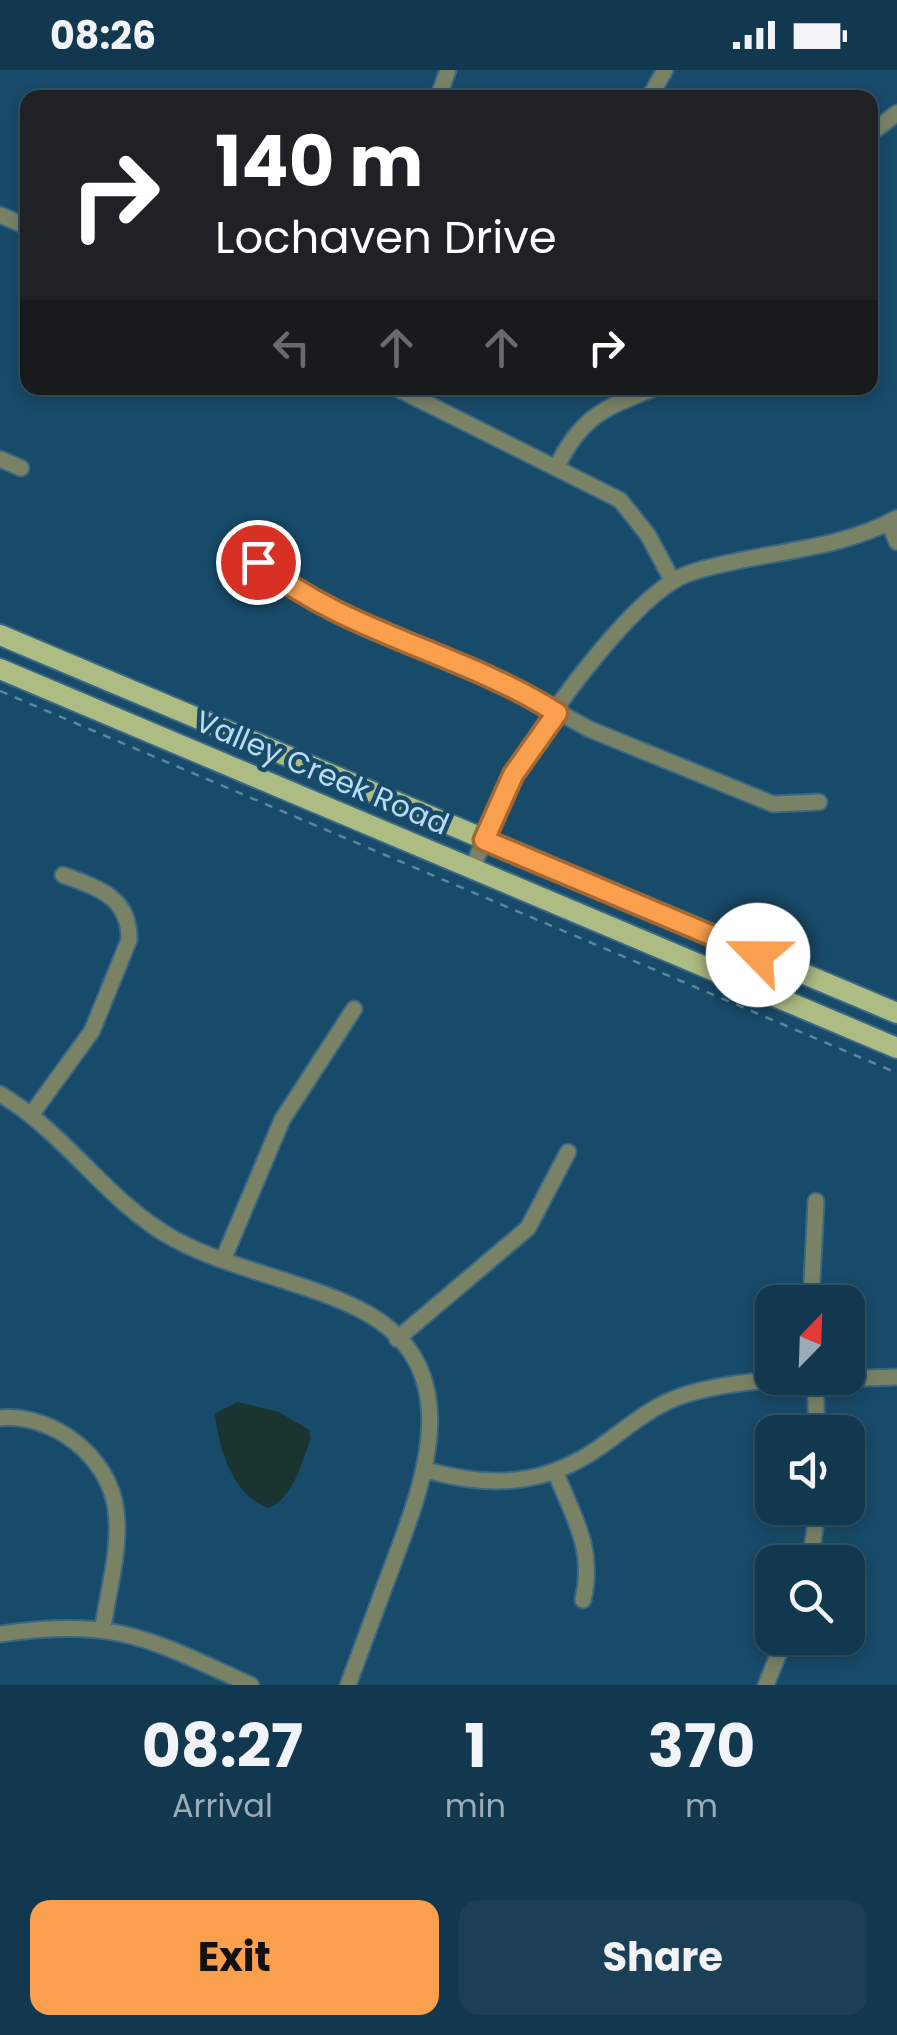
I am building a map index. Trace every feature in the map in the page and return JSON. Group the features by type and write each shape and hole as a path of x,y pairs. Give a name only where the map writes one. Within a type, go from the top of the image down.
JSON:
{"main road":[{"name":"Valley Creek Road","path":"0,635 897,1014"},
{"name":"Valley Creek Road","path":"0,669 897,1048"}],"street":[{"path":"410,395 620,500 648,535 672,580"},
{"path":"556,466 583,424 613,404 637,395"},
{"path":"0,460 21,468"},
{"path":"472,869 513,775 630,615 672,580 834,542 893,521 897,542"},
{"path":"258,562 313,600 515,688 557,713 755,798 772,804 818,802"},
{"path":"31,1115 86,1042 130,940 130,926 115,898 64,875"},
{"path":"223,1260 282,1120 354,1009"},
{"path":"0,1094 31,1115 130,1210 180,1242 363,1311 397,1339 420,1374 428,1396 432,1444 426,1470 348,1685"},
{"path":"397,1339 528,1228 568,1152"},
{"path":"812,1285 816,1200"},
{"path":"865,1378 897,1377"},
{"path":"426,1470 484,1483 511,1483 556,1472 679,1396 755,1383"},
{"path":"0,1418 30,1419 65,1434 82,1447 106,1480 114,1498 117,1533 103,1627"},
{"path":"556,1472 587,1553 590,1569 584,1600"},
{"path":"0,1634 69,1626 103,1627 150,1640 251,1685"},
{"path":"766,1685 778,1655"}],"path":[{"path":"0,692 897,1074"}],"shaded area":[{"path":"237,1402 279,1412 309,1430 311,1438 296,1479 284,1497 268,1508 236,1481 220,1441 215,1414"}],"route":[{"path":"258,562 313,600 515,688 557,713 513,775 484,840 758,955"}]}
